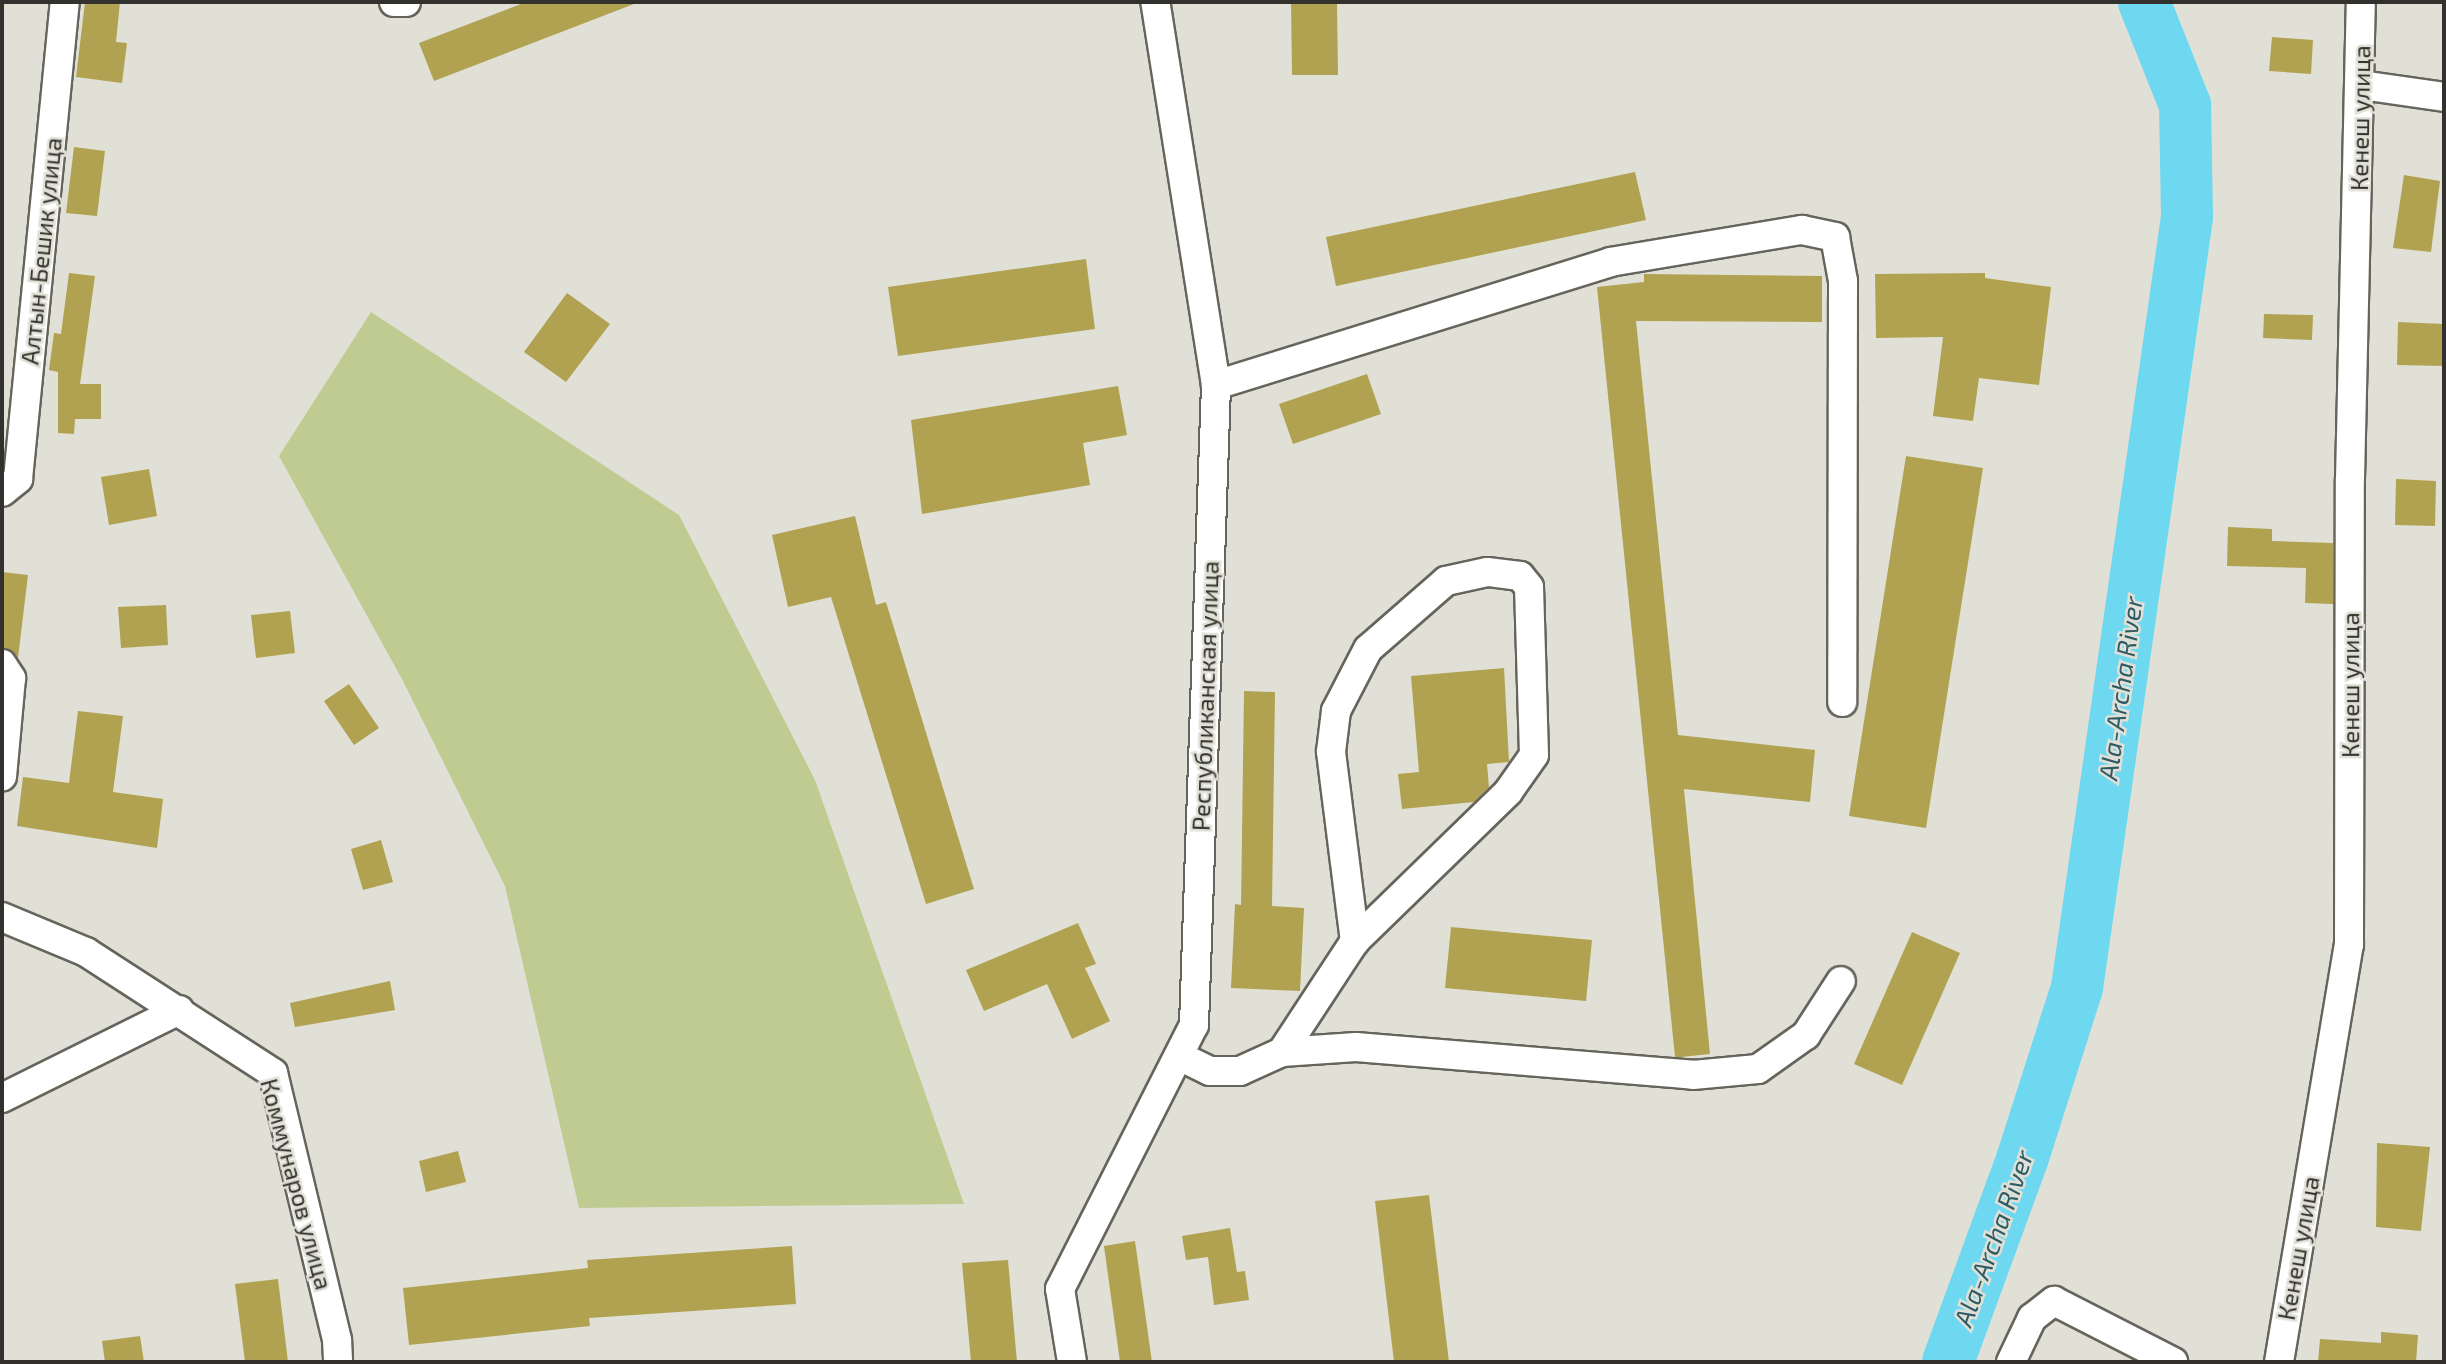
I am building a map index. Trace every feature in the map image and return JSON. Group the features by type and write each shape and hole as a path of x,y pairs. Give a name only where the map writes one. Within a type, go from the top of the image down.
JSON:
{"street":[{"name":"Алтын-Бешик улица","path":"2,492 18,479 65,2"},
{"path":"394,2 406,2"},
{"name":"Республиканская улица","path":"1072,1362 1060,1289 1194,1025 1216,385 1155,2"},
{"name":"Кенеш улица","path":"2279,1362 2349,945 2350,479 2361,2"},
{"path":"2361,85 2444,97"},
{"path":"1216,385 1610,262 1802,230 1835,237 1843,281 1842,702"},
{"path":"1282,1052 1355,941 1469,835 1508,793 1534,754 1529,587 1520,576 1487,572 1446,581 1367,649 1336,711 1331,752 1355,941"},
{"path":"2,664 11,678 2,777"},
{"path":"2,917 86,952 179,1010"},
{"path":"1179,1056 1210,1071 1240,1071 1282,1052 1356,1047 1693,1075 1758,1069 1806,1035 1841,981"},
{"path":"2,1098 179,1010"},
{"name":"Коммунаров улица","path":"179,1010 273,1073 337,1340 338,1362"},
{"path":"2011,1362 2032,1318 2054,1301 2173,1362"}],"green space":[{"path":"371,312 679,515 815,780 964,1204 579,1208 505,886 403,681 279,456"}],"building":[{"path":"85,2 120,2 116,42 127,43 122,83 76,77"},
{"path":"526,2 634,4 434,81 419,43"},
{"path":"1291,2 1337,2 1338,75 1292,75"},
{"path":"2272,37 2313,40 2311,74 2269,71"},
{"path":"74,147 105,151 97,216 66,213"},
{"path":"1635,172 1646,220 1336,286 1326,237"},
{"path":"2404,175 2440,181 2431,252 2393,248"},
{"path":"1086,259 1095,329 898,356 888,287"},
{"path":"69,273 95,276 80,384 101,384 101,419 75,419 74,434 58,433 58,372 49,370 54,333 61,334"},
{"path":"1985,273 1985,278 2051,287 2039,385 1979,378 1973,421 1933,416 1943,337 1876,338 1875,274"},
{"path":"1644,274 1822,276 1822,322 1636,321 1678,735 1815,750 1810,802 1684,789 1710,1054 1681,1057 1675,1057 1597,287 1644,282"},
{"path":"567,293 610,324 566,382 524,352"},
{"path":"2264,314 2313,315 2312,340 2263,338"},
{"path":"2398,322 2444,324 2444,366 2397,365"},
{"path":"1367,374 1381,414 1293,444 1279,404"},
{"path":"1118,386 1127,435 1083,443 1090,485 922,514 911,420"},
{"path":"1906,456 1983,468 1926,828 1849,816"},
{"path":"149,469 157,516 109,525 101,477"},
{"path":"2396,479 2436,481 2435,526 2395,525"},
{"path":"855,516 876,605 886,602 974,889 926,904 831,597 788,607 772,535"},
{"path":"2228,527 2272,529 2272,541 2333,543 2333,604 2305,603 2306,568 2227,566"},
{"path":"2,572 28,575 18,658 2,647"},
{"path":"166,605 168,645 121,648 118,607"},
{"path":"290,611 295,653 256,658 251,615"},
{"path":"1504,668 1509,762 1487,764 1489,787 1474,802 1402,809 1398,774 1419,772 1411,676"},
{"path":"349,684 379,728 354,745 324,701"},
{"path":"1244,691 1275,692 1272,906 1304,908 1300,991 1231,988 1235,904 1241,905"},
{"path":"78,711 123,716 113,792 163,799 157,848 17,826 23,777 69,783"},
{"path":"381,840 393,882 363,890 351,849"},
{"path":"1078,923 1096,964 1085,968 1110,1021 1072,1039 1047,984 984,1011 966,970"},
{"path":"1451,927 1592,940 1586,1001 1445,988"},
{"path":"1912,932 1960,953 1902,1085 1854,1064"},
{"path":"390,981 395,1010 295,1027 290,1003"},
{"path":"2377,1143 2430,1147 2421,1231 2376,1227"},
{"path":"458,1151 466,1182 426,1192 419,1161"},
{"path":"1429,1195 1449,1362 1394,1362 1375,1201"},
{"path":"1230,1228 1237,1272 1245,1271 1249,1300 1214,1305 1208,1257 1186,1260 1182,1236"},
{"path":"1135,1241 1152,1362 1120,1362 1104,1246"},
{"path":"792,1246 796,1304 589,1318 590,1326 409,1345 403,1288 588,1268 587,1260"},
{"path":"1008,1260 1017,1362 971,1362 962,1263"},
{"path":"278,1279 288,1362 245,1362 235,1284"},
{"path":"2381,1332 2418,1335 2416,1362 2318,1362 2320,1339 2381,1343"},
{"path":"140,1336 144,1362 105,1362 102,1341"}],"waterway":[{"name":"Ala-Archa River","path":"1948,1362 2022,1160 2077,988 2187,217 2185,105 2144,2"}]}
